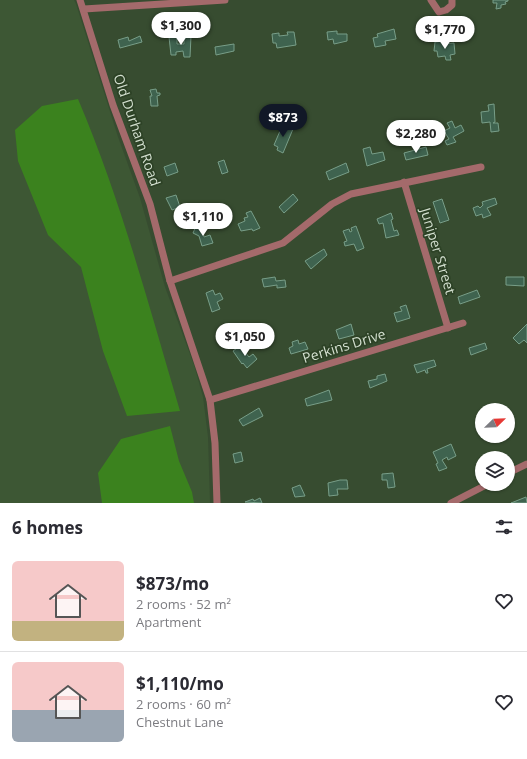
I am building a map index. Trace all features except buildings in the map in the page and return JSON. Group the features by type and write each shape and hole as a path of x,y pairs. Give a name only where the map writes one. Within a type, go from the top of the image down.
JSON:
{"street":[{"name":"Old Durham Road","path":"80,0 113,105 150,204 170,281 210,400 215,443 217,503"},
{"path":"84,9 225,0"},
{"path":"431,0 439,12 446,10 452,5 452,0"},
{"path":"170,281 283,244 332,204 346,196 404,182 481,167"},
{"name":"Juniper Street","path":"404,182 448,328"},
{"name":"Perkins Drive","path":"210,400 463,323"},
{"path":"515,470 527,464"},
{"path":"451,503 475,491"}],"shaded area":[{"path":"0,0 74,0 76,4 118,137 140,198 165,287 194,365 203,397 208,437 210,503 0,503"}],"green space":[{"path":"78,99 121,214 180,411 127,416 103,351 81,267 48,235 18,161 15,130 42,106"},
{"path":"170,426 179,461 192,492 194,503 102,503 98,473 121,439"}]}
